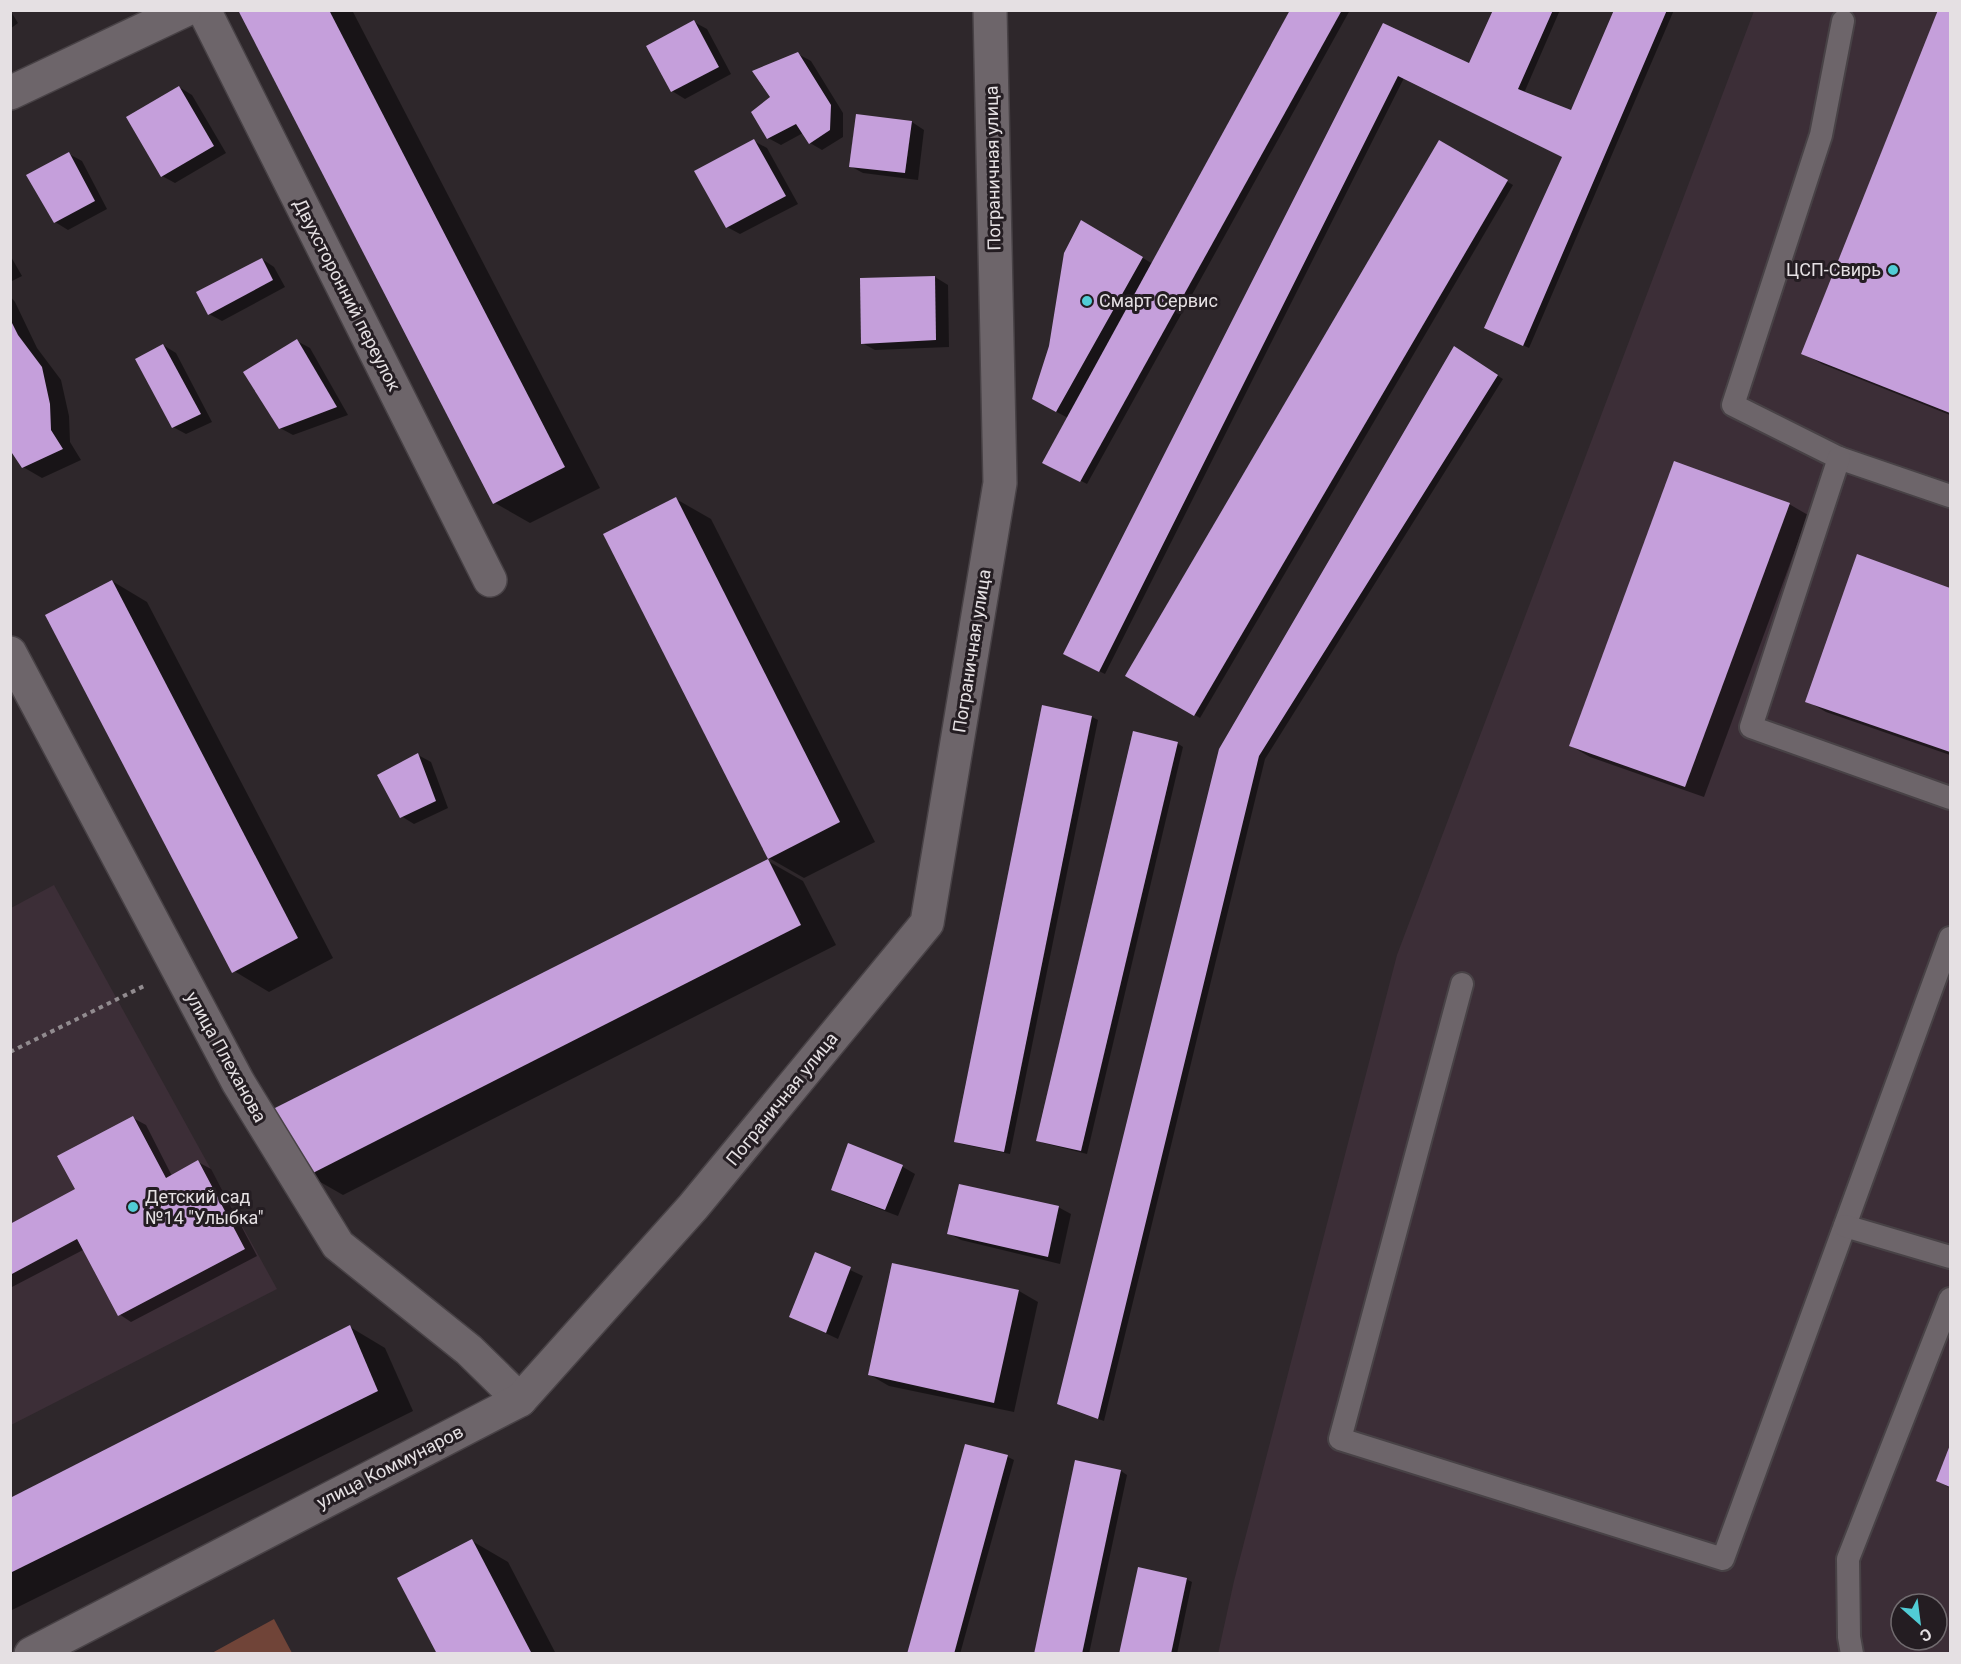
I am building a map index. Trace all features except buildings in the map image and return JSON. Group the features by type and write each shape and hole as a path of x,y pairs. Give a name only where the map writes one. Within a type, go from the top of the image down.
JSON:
{"street":[{"path":"10,93 185,10"},
{"name":"Двухсторонний переулок","path":"204,10 490,580"},
{"name":"Пограничная улица","path":"693,1207 927,923 1000,483 990,10"},
{"name":"улица Плеханова","path":"10,653 238,1082 338,1245 469,1350 520,1400"},
{"name":"улица Коммунаров","path":"31,1653 520,1400 693,1207"}],"lane":[{"path":"1843,21 1821,135 1733,405 1839,458 1950,496"},
{"path":"1839,458 1751,728 1950,798"},
{"path":"1462,984 1340,1438 1723,1559 1950,938"},
{"path":"1845,1226 1950,1257"},
{"path":"1852,1653 1849,1637 1848,1559 1950,1299"}],"path":[{"path":"10,1052 148,984 176,965"}],"shaded area":[{"path":"1754,11 1950,11 1950,1653 1218,1654 1234,1581 1397,955"},
{"path":"54,885 277,1289 11,1425 11,908"},
{"path":"274,1619 292,1653 212,1653"}],"place":[{"name":"ЦСП-Свирь","path":"1893,270"},
{"name":"Смарт Сервис","path":"1087,301"},
{"name":"Детский сад №14 \"Улыбка\"","path":"133,1207"}]}
